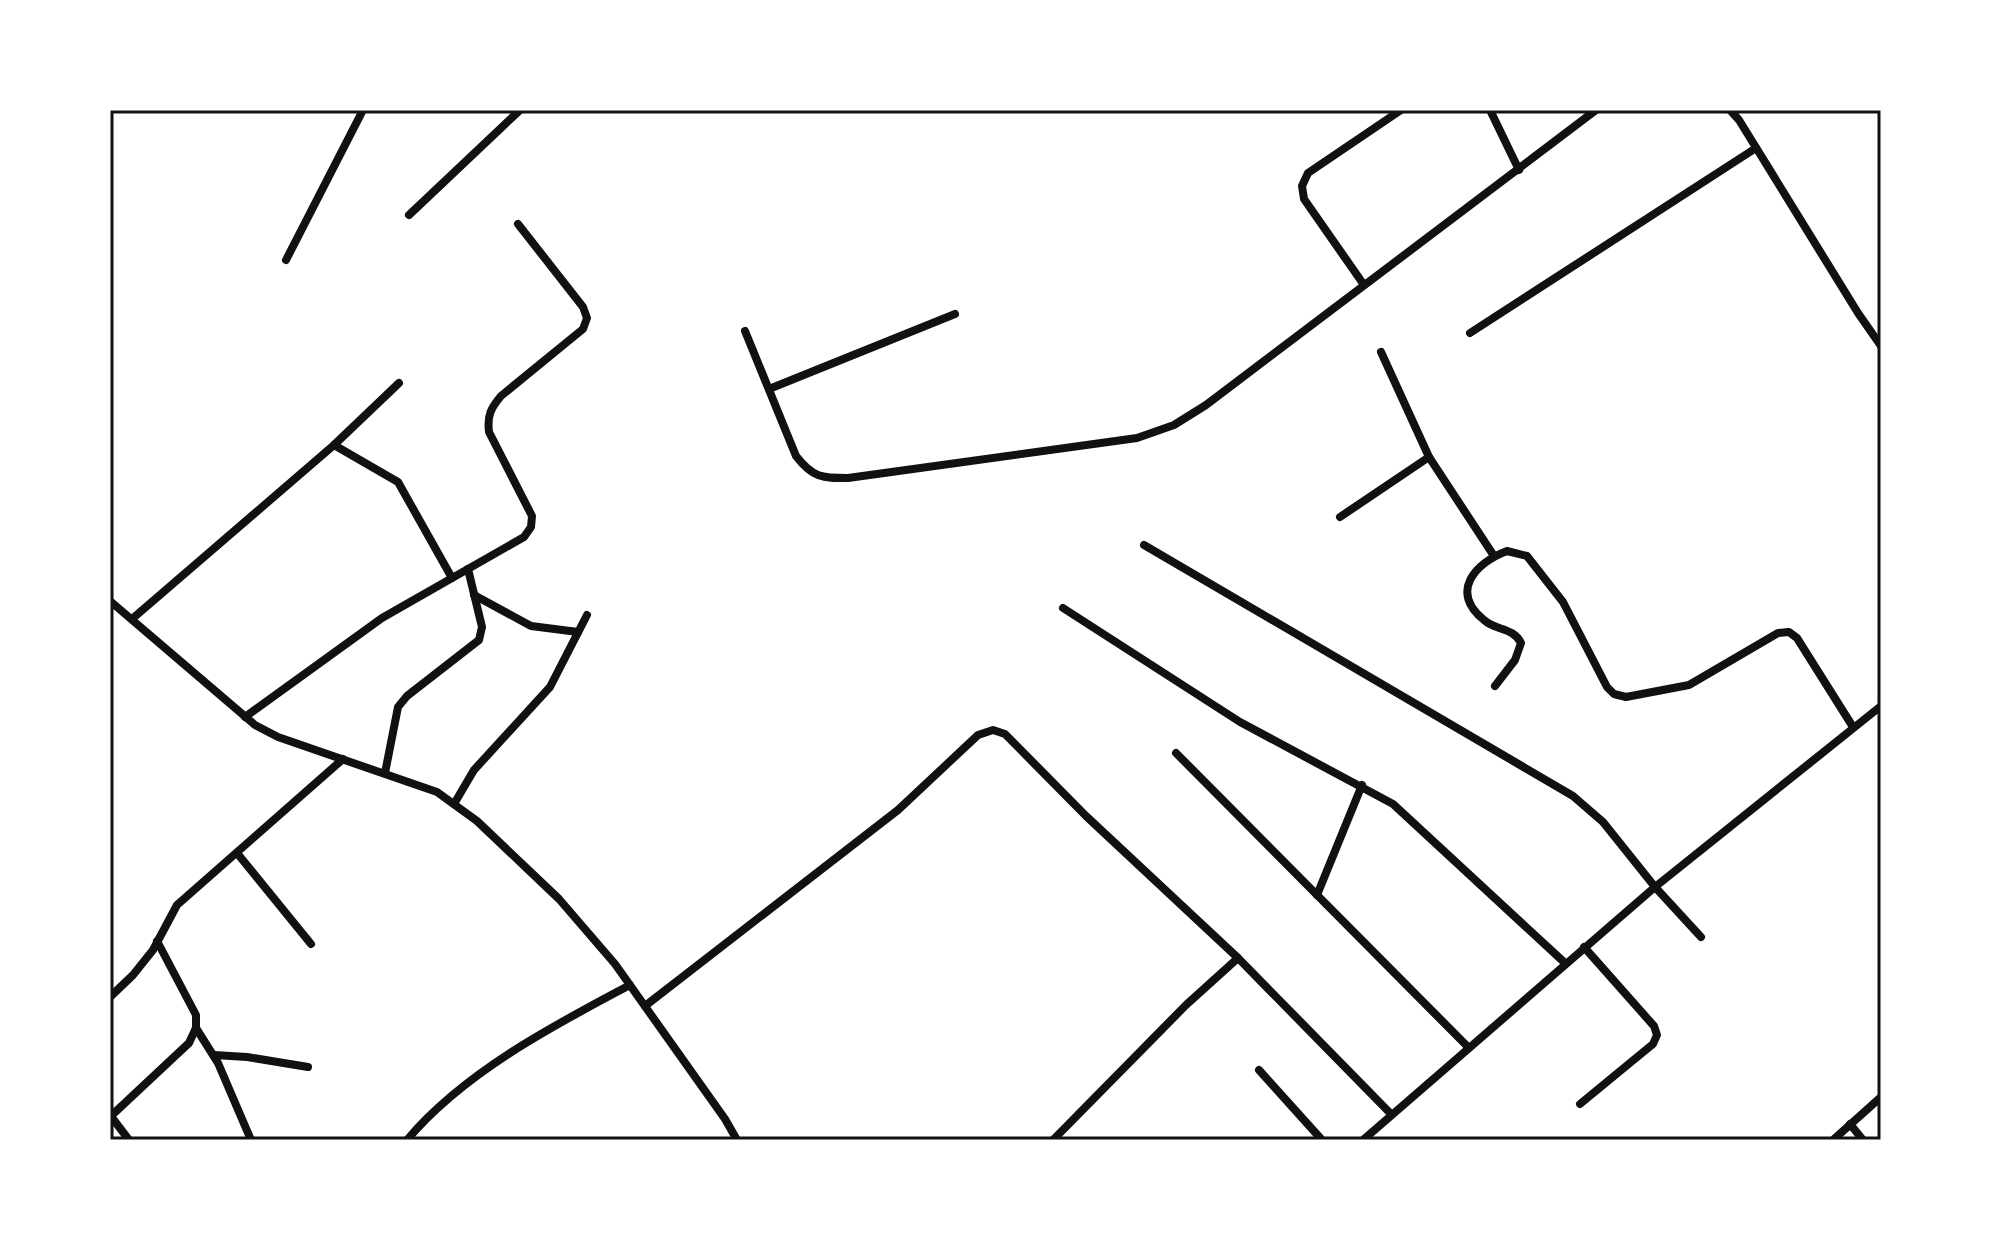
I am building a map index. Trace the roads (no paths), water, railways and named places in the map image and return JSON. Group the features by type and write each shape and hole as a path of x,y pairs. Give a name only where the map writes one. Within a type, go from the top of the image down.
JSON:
{"street":[{"path":"286,260 363,110"},
{"path":"409,215 520,110"},
{"path":"1364,285 1304,199 1302,186 1308,173 1401,110"},
{"path":"1490,110 1519,170"},
{"path":"745,331 796,456 808,472 825,478 848,478 1137,438 1174,425 1206,405 1596,110"},
{"path":"1730,110 1881,346"},
{"path":"1470,333 1756,148"},
{"path":"245,717 382,618 524,537 531,527 532,516 489,432 487,418 501,396 583,329 587,318 583,307 518,224"},
{"path":"769,389 955,314"},
{"path":"1381,352 1429,457 1494,556"},
{"path":"132,619 334,445 399,383"},
{"path":"334,445 398,482 452,578"},
{"path":"1340,517 1429,457"},
{"path":"1144,545 1573,796 1603,822 1655,887 1701,937"},
{"path":"1495,686 1515,660 1521,643 1517,635 1484,620 1466,591 1468,581 1494,556 1507,551 1527,556 1563,602 1607,687 1614,694 1626,697 1689,685 1778,633 1789,632 1797,638 1853,727"},
{"path":"385,773 398,707 407,696 479,640 482,627 468,569"},
{"path":"474,595 531,626 578,632"},
{"path":"110,601 245,717 278,737 437,792 477,821 559,899 630,985 737,1140"},
{"path":"1063,608 1240,722 1393,804 1565,963"},
{"path":"454,804 474,770 550,687 587,615"},
{"path":"1363,1140 1655,887 1881,706"},
{"path":"645,1006 898,810 978,735 993,730 1005,734 1086,816 1238,958 1391,1114"},
{"path":"1176,753 1469,1048"},
{"path":"110,997 133,975 177,905 343,759"},
{"path":"1317,895 1362,785"},
{"path":"237,853 311,944"},
{"path":"129,1140 111,1115 189,1043 196,1028 196,1015 157,941"},
{"path":"1580,1104 1653,1044 1657,1035 1654,1026 1584,947"},
{"path":"1053,1140 1186,1005 1238,958"},
{"path":"407,1140 436,1110 507,1056 547,1029 630,985"},
{"path":"196,1028 214,1055 251,1140"},
{"path":"214,1055 308,1067"},
{"path":"1259,1070 1322,1140"},
{"path":"1833,1140 1881,1097"},
{"path":"1850,1124 1863,1140"}]}
